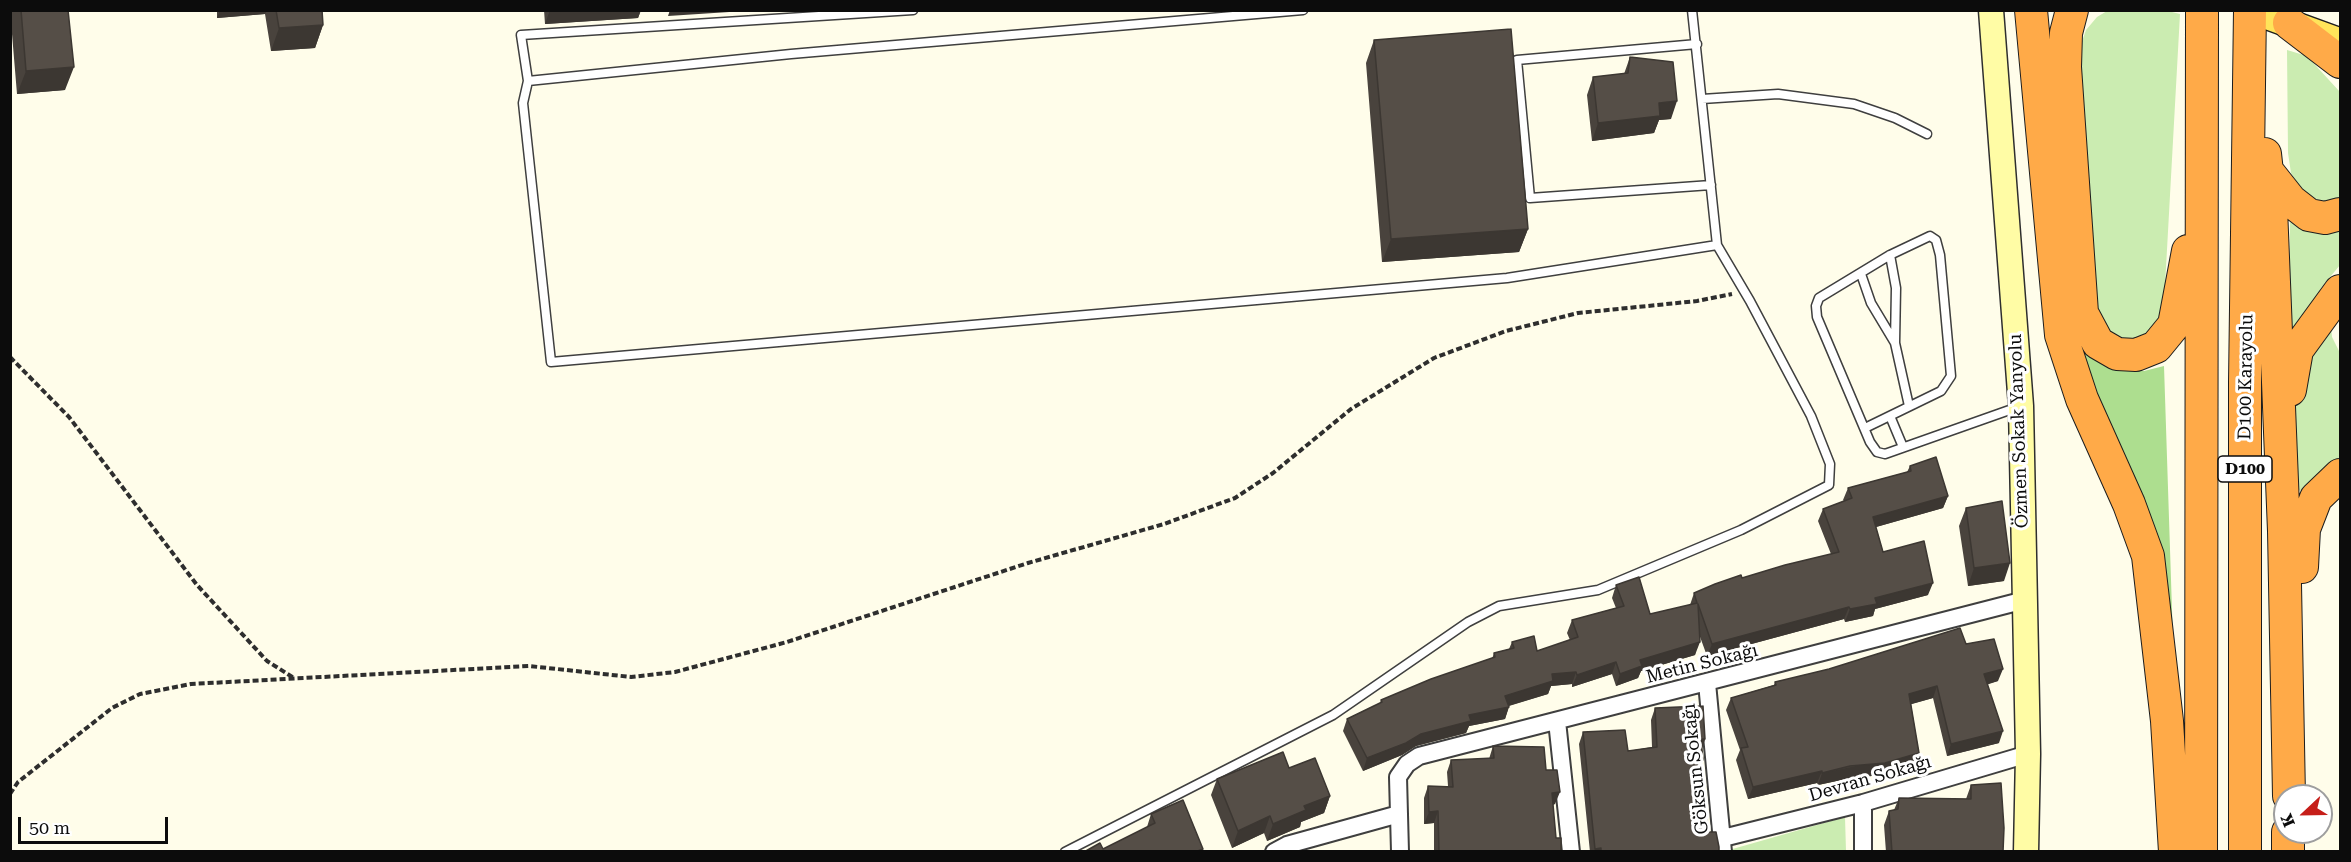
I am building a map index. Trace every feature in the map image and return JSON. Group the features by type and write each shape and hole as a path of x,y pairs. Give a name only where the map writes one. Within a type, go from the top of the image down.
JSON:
{"highway":[{"path":"2031,10 2061,335 2082,399 2129,504 2148,556 2167,721 2175,852"},
{"path":"2072,10 2066,33 2065,67 2082,313 2098,343 2117,354 2136,355 2156,347 2174,325 2203,170"},
{"name":"D100","path":"2201,852 2202,10"},
{"name":"D100 Karayolu","path":"2246,852 2245,382 2251,10"},
{"path":"2289,23 2340,62"},
{"path":"2250,86 2268,172 2284,531 2289,784"},
{"path":"2268,172 2291,201 2309,215 2325,218 2340,214"},
{"path":"2284,531 2288,400 2297,350 2340,291"},
{"path":"2340,301 2340,319"},
{"path":"2289,760 2304,529 2316,498 2340,475"}],"main road":[{"name":"Özmen Sokak Yanyolu","path":"1991,10 2022,406 2028,754 2026,852"},
{"path":"2251,10 2340,42"}],"street":[{"name":"Metin Sokağı","path":"1399,814 1398,777 1407,764 1419,756 2025,600"},
{"name":"Göksun Sokağı","path":"1707,683 1723,845"},
{"path":"1557,721 1571,852"},
{"name":"Devran Sokağı","path":"1723,845 2028,754"},
{"path":"1863,803 1863,852"},
{"path":"1274,852 1287,845 1399,814 1400,852"}],"lane":[{"path":"913,10 521,35 528,81 523,103 551,362 1507,278 1717,245"},
{"path":"528,81 791,54 1303,10"},
{"path":"1065,852 1333,715 1468,622 1499,606 1598,591 1741,530 1829,486 1830,464 1811,416 1717,245 1692,10"},
{"path":"1696,44 1517,60 1530,198 1711,185"},
{"path":"1702,99 1778,94 1854,104 1895,118 1927,134"},
{"path":"1865,428 1941,391 1951,376 1940,255 1936,240 1930,236 1890,255 1819,298 1816,306 1817,317 1870,442 1877,452 1886,454 2022,406"},
{"path":"1890,255 1896,288 1895,343 1909,406"},
{"path":"1861,274 1871,303 1895,343"},
{"path":"1890,416 1903,447"}],"path":[{"path":"11,790 112,708 140,694 190,684 529,666 631,677 675,672 787,642 1028,563 1164,524 1235,498 1273,473 1351,409 1434,358 1506,331 1578,313 1697,301 1744,291"},
{"path":"10,357 69,417 197,585 267,661 294,679"}],"green space":[{"path":"2107,11 2168,11 2180,14 2163,322 2151,335 2132,342 2116,340 2098,317 2079,50 2086,30 2097,17"},
{"path":"2287,50 2307,56 2340,92 2340,201 2332,203 2311,198 2303,192 2291,173 2288,153"},
{"path":"2290,222 2310,232 2328,233 2340,229 2340,265 2321,288 2288,354"},
{"path":"2330,314 2332,337 2340,353 2340,462 2308,491 2293,490 2295,397 2308,351"},
{"path":"2082,346 2103,364 2126,371 2144,371 2164,366 2174,671"},
{"path":"1845,817 1846,851 1729,852 1729,850"}],"building":[{"path":"21,10 68,10 74,67 26,71"},
{"path":"276,10 322,10 323,25 279,28"},
{"path":"1511,29 1528,229 1391,239 1374,40"},
{"path":"1630,57 1673,62 1677,101 1659,103 1660,116 1598,123 1593,77 1628,73"},
{"path":"1936,457 1948,496 1873,517 1883,552 1924,541 1933,583 1875,598 1877,604 1850,609 1849,607 1712,644 1698,604 1700,642 1640,660 1642,666 1620,674 1616,662 1577,675 1576,672 1552,674 1553,681 1505,696 1509,707 1469,715 1471,721 1421,734 1406,743 1367,758 1347,719 1382,702 1381,700 1431,679 1495,657 1494,653 1514,648 1512,642 1534,636 1537,651 1578,637 1572,620 1624,606 1616,585 1639,577 1650,614 1697,603 1694,593 1741,575 1742,578 1839,552 1823,509 1852,498 1848,488 1911,471 1910,466"},
{"path":"2002,501 2010,563 1974,568 1966,508"},
{"path":"1960,628 1966,644 1994,639 2003,669 1984,674 2003,731 1951,744 1937,686 1909,694 1919,753 1885,763 1850,766 1822,773 1822,771 1753,787 1741,748 1748,747 1731,698 1776,685 1775,682 1829,669"},
{"path":"1703,706 1705,739 1701,739 1703,760 1699,760 1708,832 1716,832 1719,852 1601,852 1601,848 1595,849 1583,732 1625,730 1628,751 1657,747 1655,708"},
{"path":"1493,746 1544,747 1546,770 1557,770 1560,792 1552,793 1556,838 1561,838 1561,852 1439,852 1438,811 1429,812 1428,786 1453,787 1451,760 1494,758"},
{"path":"1283,752 1289,768 1315,758 1330,796 1304,806 1306,810 1273,824 1270,816 1238,831 1217,779"},
{"path":"2001,783 2003,852 1892,852 1889,811 1898,809 1899,798 1971,799 1971,785"},
{"path":"1183,800 1203,849 1195,852 1084,852 1100,843 1103,849 1155,823 1151,814"}]}
